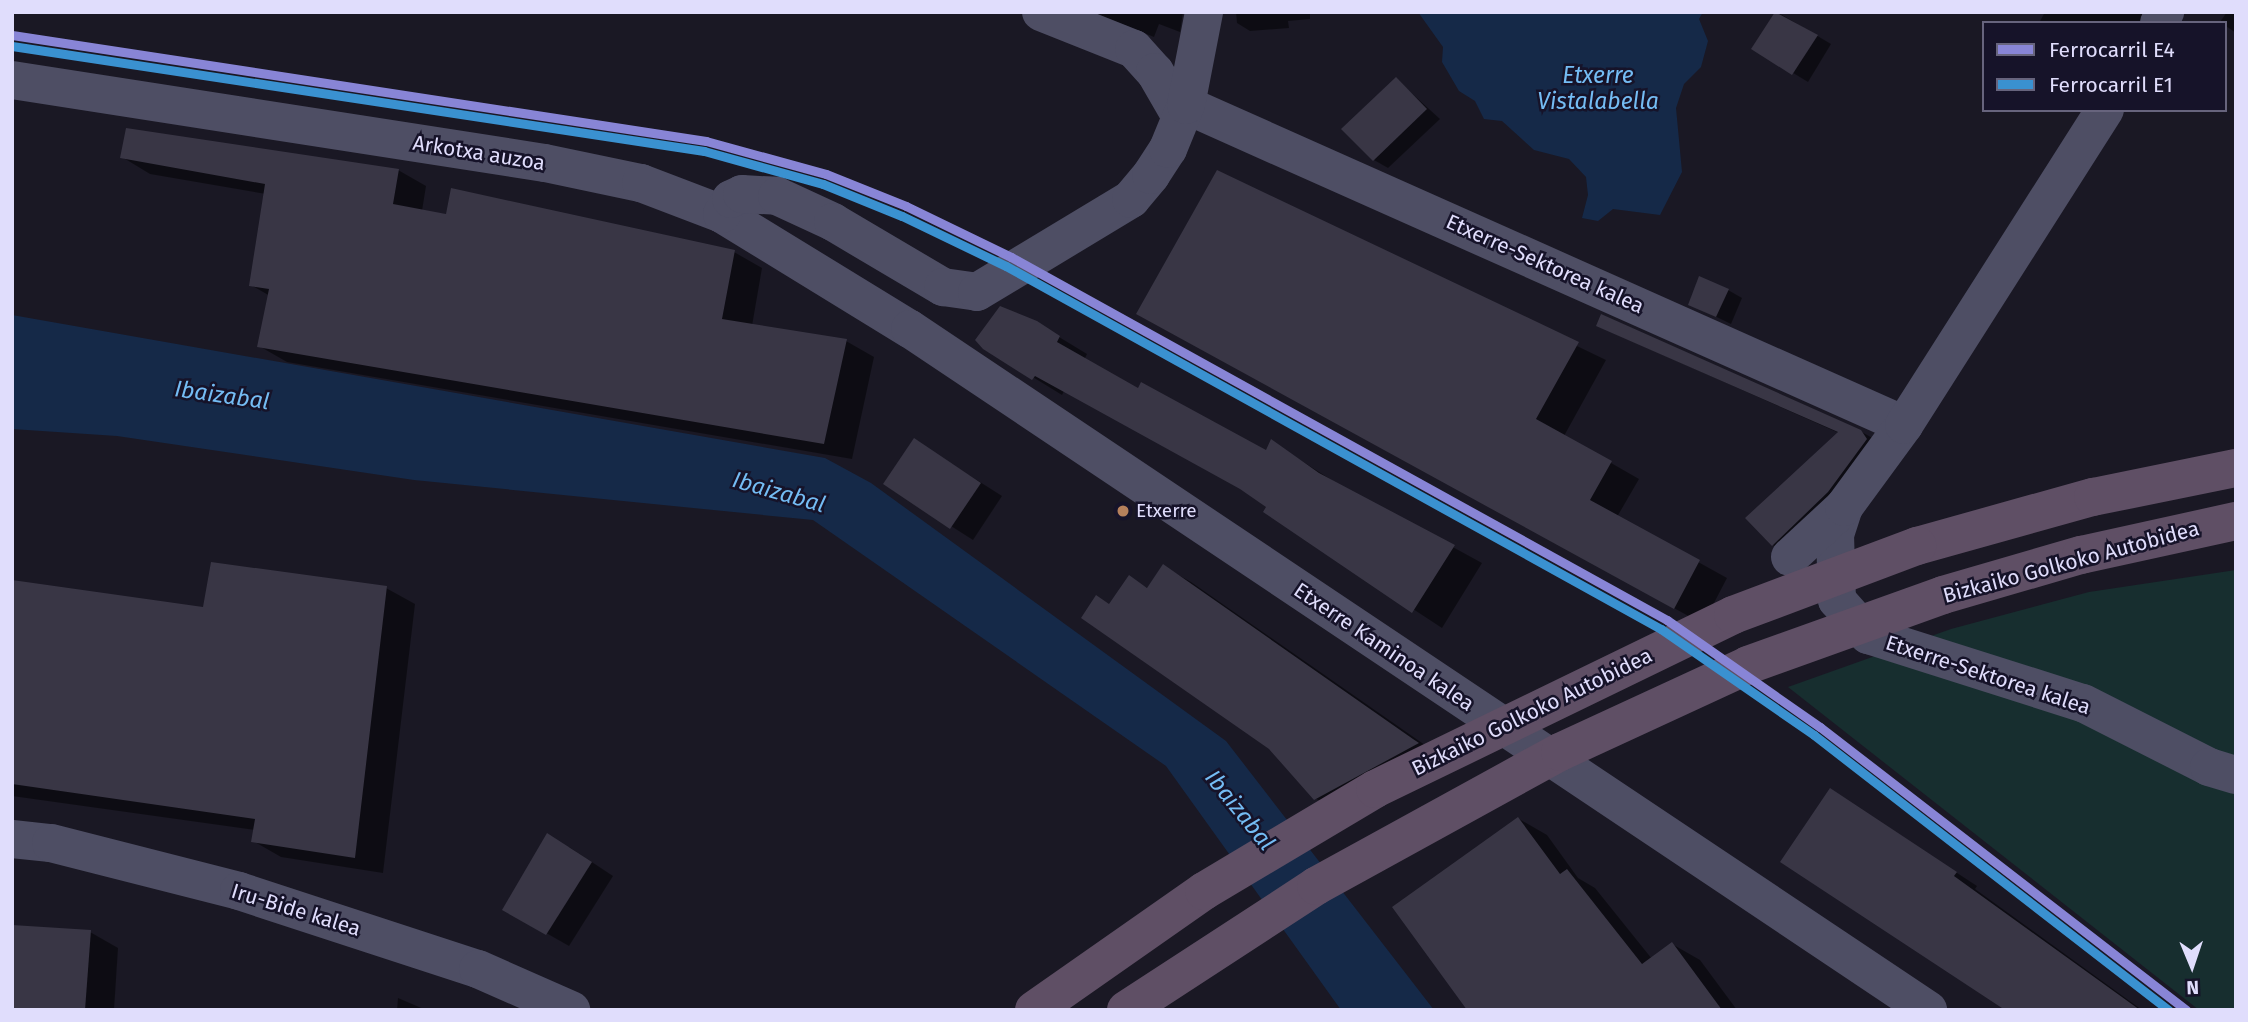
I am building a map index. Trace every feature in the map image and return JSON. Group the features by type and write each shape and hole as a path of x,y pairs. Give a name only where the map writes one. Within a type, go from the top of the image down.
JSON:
{"highway":[{"name":"Bizkaiko Golkoko Autobidea","path":"1034,1010 1204,891 1375,789 1733,615 1917,547 2093,497 2236,468"},
{"name":"Bizkaiko Golkoko Autobidea","path":"1126,1010 1316,886 1560,752 1748,665 1943,595 2081,555 2236,521"},
{"path":"2081,555 2236,539"}],"street":[{"path":"1041,12 1134,49 1184,111"},
{"path":"722,214 731,199 742,194 777,196 824,216 943,287 977,292 996,283 1131,199 1168,149 1184,111 1204,12"},
{"name":"Arkotxa auzoa","path":"12,80 545,163 641,183 722,214 910,329"},
{"name":"Etxerre-Sektorea kalea","path":"1184,111 1904,425"},
{"name":"Etxerre-Sektorea kalea","path":"1790,557 1844,507 1904,425 2104,112"},
{"name":"Etxerre Kaminoa kalea","path":"910,329 1928,1010"},
{"name":"Etxerre-Sektorea kalea","path":"1844,507 1835,534 1837,600 1868,635 2083,703 2208,767 2236,775"},
{"name":"Iru-Bide kalea","path":"12,839 51,843 239,891 478,968 571,1010"}],"green space":[{"path":"2236,570 2236,1010 2199,1010 1788,687 1951,629 2089,592"}],"water":[{"name":"Etxerre Vistalabella","path":"1418,12 1703,12 1699,19 1708,41 1701,67 1684,84 1676,108 1682,172 1660,215 1613,209 1598,221 1582,218 1588,195 1586,177 1569,159 1534,150 1502,121 1484,119 1475,101 1459,91 1442,62 1443,47"},
{"name":"Ibaizabal","path":"12,315 825,458 871,483 1226,741 1434,1010 1341,1010 1166,766 813,520 414,480 117,436 12,429"}],"building":[{"path":"1775,12 1818,35 1792,75 1751,49"},
{"path":"1396,77 1427,109 1373,161 1341,129"},
{"path":"126,128 399,169 393,204 446,214 451,188 735,250 722,319 847,339 824,444 257,347 269,289 249,286 265,184 120,158"},
{"path":"1217,170 1579,342 1536,419 1612,461 1590,500 1700,560 1674,609 1136,314"},
{"path":"1699,276 1729,289 1716,317 1688,305"},
{"path":"1000,306 1037,321 1060,336 1057,342 1138,388 1141,382 1266,450 1271,439 1319,473 1455,545 1412,613 1263,512 1266,507 1240,489 1035,376 1032,380 983,349 975,340"},
{"path":"1601,314 1861,430 1867,439 1828,492 1772,546 1745,518 1838,432 1596,326"},
{"path":"914,438 981,483 950,529 883,484"},
{"path":"211,562 387,586 355,858 251,842 255,819 12,784 12,580 203,607"},
{"path":"1163,564 1419,743 1314,800 1269,749 1081,618 1096,595 1109,604 1129,575 1147,588"},
{"path":"1830,788 1957,872 1954,876 2140,1010 2005,1010 1780,862"},
{"path":"1518,817 1560,874 1567,869 1642,964 1672,942 1722,1010 1467,1010 1392,907"},
{"path":"547,833 592,862 546,935 502,910"},
{"path":"12,925 91,930 85,1010 12,1010"}],"rail line":[{"name":"E4","path":"12,35 706,141 826,174 906,206 1011,257 1667,620 1820,727 2186,1010"},
{"name":"E1","path":"12,46 704,151 823,184 902,216 1006,266 1661,629 1814,735 2169,1010"}],"place":[{"name":"Etxerre","path":"1123,511"}]}
